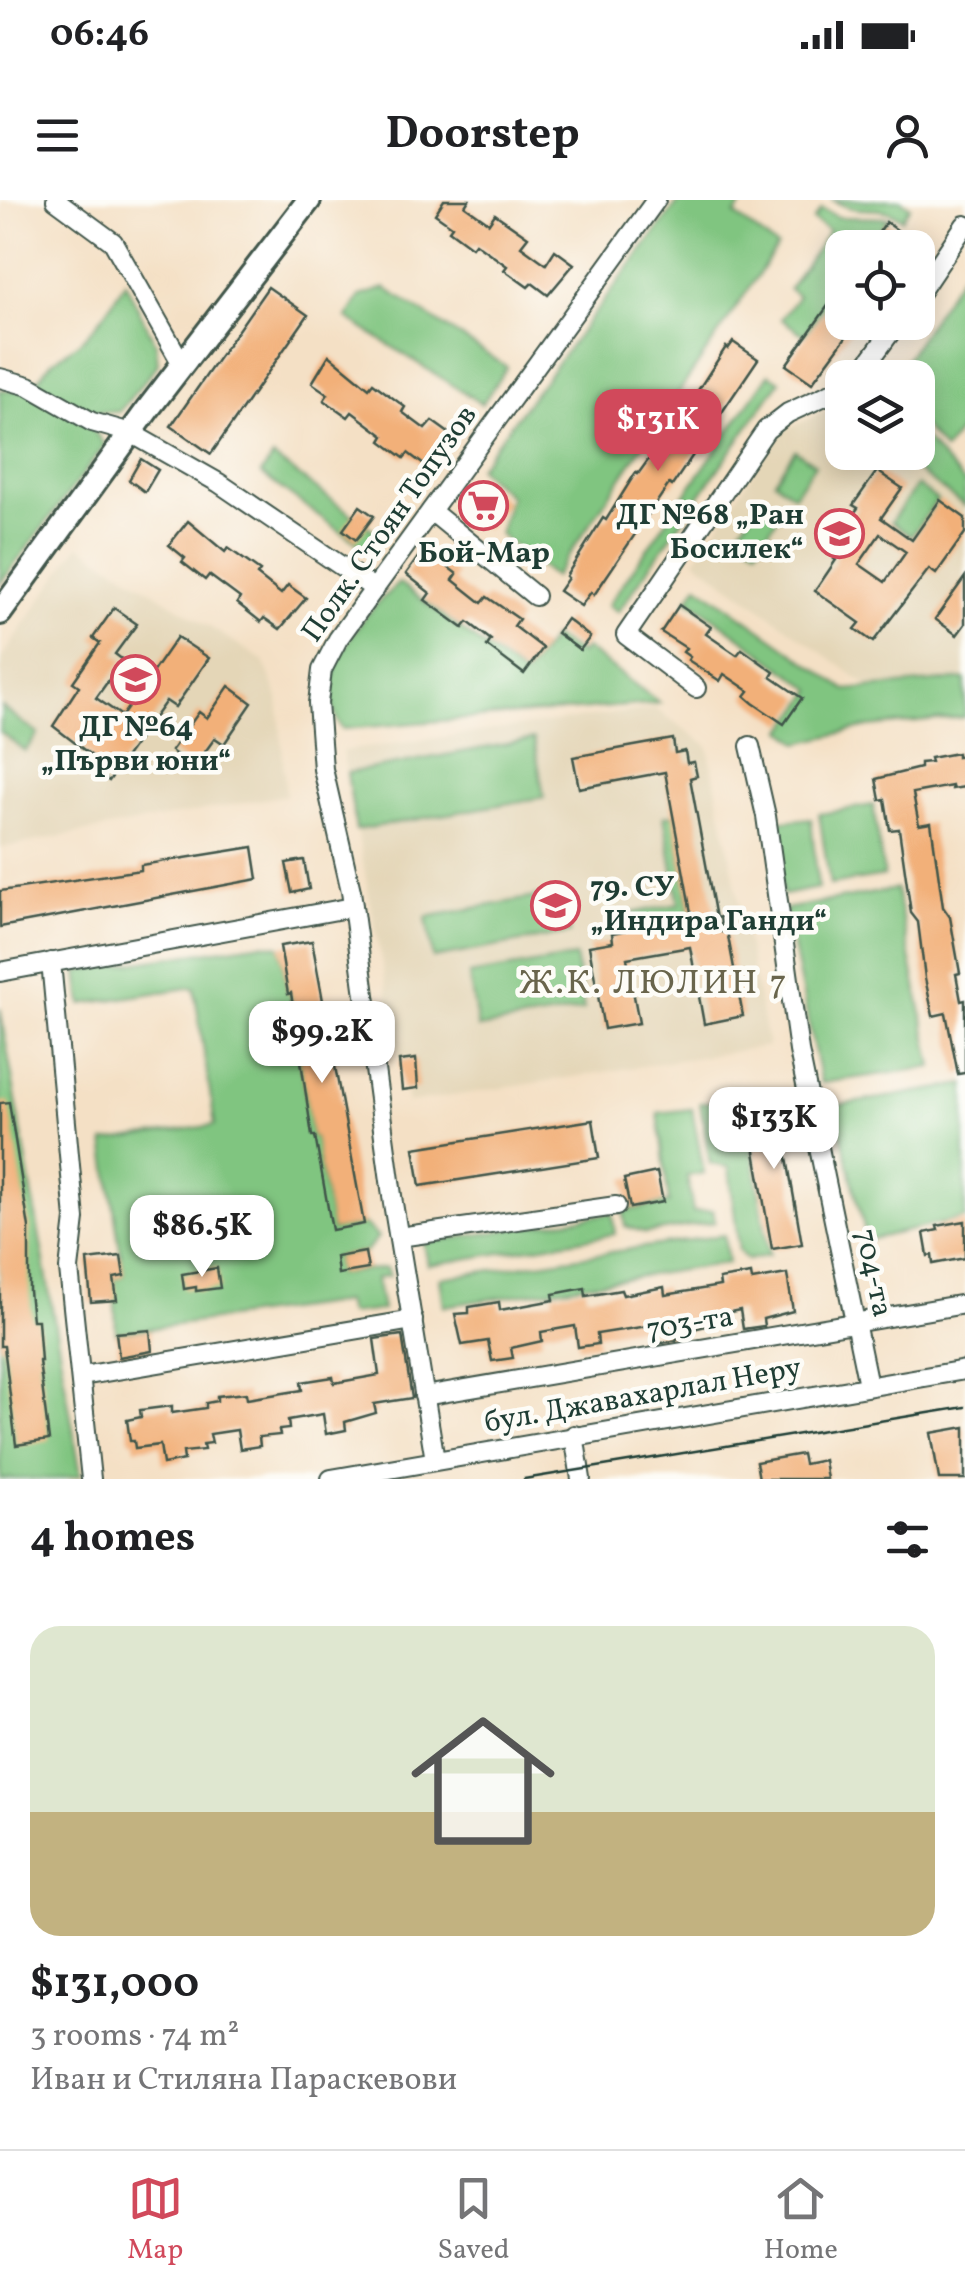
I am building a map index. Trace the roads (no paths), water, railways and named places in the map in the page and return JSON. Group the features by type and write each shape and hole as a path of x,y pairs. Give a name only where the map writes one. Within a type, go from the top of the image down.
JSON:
{"main road":[{"path":"0,613 182,364 309,200"}],"street":[{"path":"56,200 113,242 182,364"},
{"name":"Полк. Стоян Топузов","path":"435,1460 353,907 322,769 318,703 322,670 338,639 656,200"},
{"path":"935,270 965,225"},
{"path":"0,378 29,386 92,422 131,433 219,483 375,590"},
{"path":"696,688 626,635 766,430 788,413 825,396"},
{"path":"431,511 535,596"},
{"name":"704-та","path":"752,753 766,816 798,1051 868,1385"},
{"path":"0,972 353,907"},
{"path":"51,962 75,1219 69,1269 91,1479"},
{"path":"399,1237 616,1206"},
{"name":"703-та","path":"424,1396 965,1304"},
{"path":"82,1376 413,1320"},
{"name":"бул. Джавахарлал Неру","path":"331,1479 965,1370"},
{"path":"574,1435 580,1479"}],"tram line":[{"path":"524,1479 965,1407"}],"place":[{"name":"Бой-Мар","path":"484,505"},
{"name":"ДГ №68 „Ран Босилек“","path":"839,533"},
{"name":"ДГ №64 „Първи юни“","path":"136,679"},
{"name":"79. СУ „Индира Ганди“","path":"555,905"}],"district":[{"name":"Ж.К. ЛЮЛИН 7","path":"654,984"}]}
